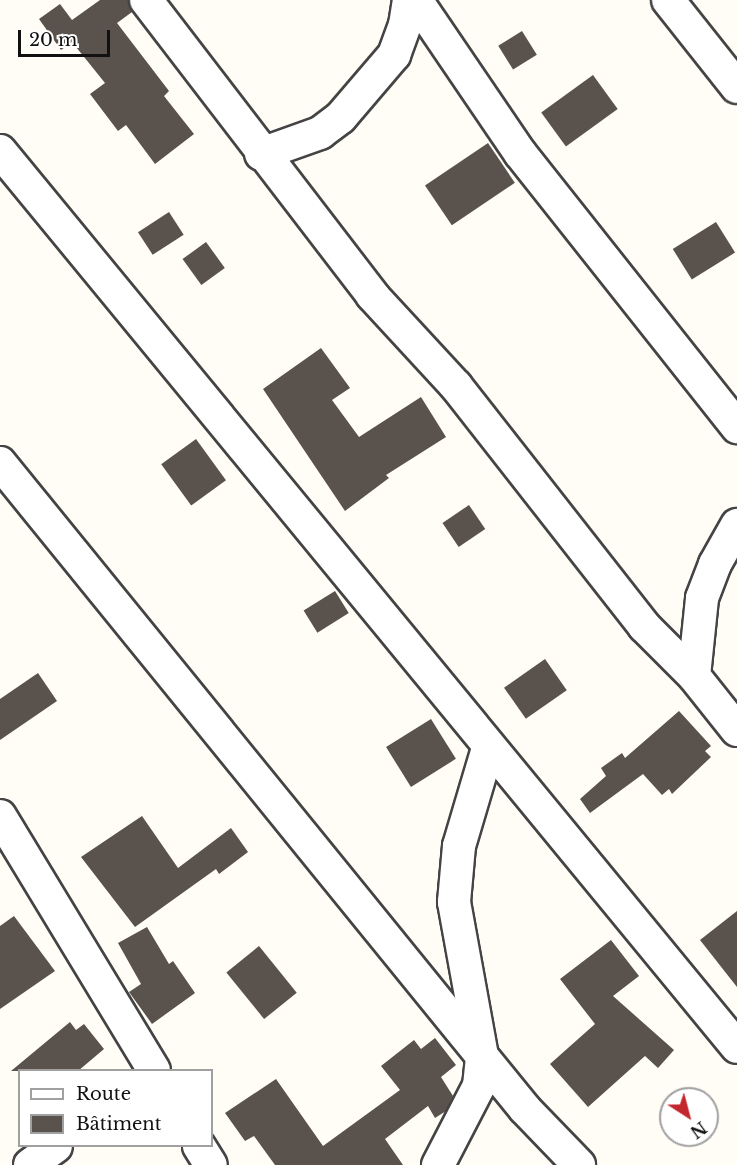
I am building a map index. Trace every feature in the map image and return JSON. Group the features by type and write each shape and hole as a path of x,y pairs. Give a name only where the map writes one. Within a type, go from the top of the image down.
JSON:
{"street":[{"path":"146,0 261,154 372,295 456,386 644,626 694,676 737,729"},
{"path":"261,154 320,133 341,117 394,55 405,25 409,0"},
{"path":"416,0 520,153 737,427"},
{"path":"668,0 737,87"},
{"path":"0,151 488,748 737,1047"},
{"path":"0,462 483,1056 579,1165"},
{"path":"694,676 702,598 715,564 737,525"},
{"path":"438,1165 479,1086 483,1056 454,902 459,846 488,748"},
{"path":"0,816 153,1069"},
{"path":"30,1165 55,1147"},
{"path":"201,1147 211,1165"}],"building":[{"path":"100,0 128,0 132,12 117,23 169,91 164,96 194,134 155,164 126,125 118,131 90,94 105,83 72,42 61,50 39,19 60,4 72,20"},
{"path":"522,31 537,55 513,70 498,46"},
{"path":"593,75 618,109 566,147 541,113"},
{"path":"488,143 515,183 452,225 425,185"},
{"path":"169,212 184,235 153,255 138,232"},
{"path":"716,222 735,253 692,280 673,249"},
{"path":"206,242 225,268 201,285 183,259"},
{"path":"321,348 350,388 332,400 359,437 421,397 446,437 386,475 389,478 345,511 263,389"},
{"path":"196,439 226,480 191,506 161,464"},
{"path":"469,505 485,529 459,547 442,523"},
{"path":"335,591 349,613 317,633 304,611"},
{"path":"545,659 567,690 526,719 504,688"},
{"path":"38,673 57,701 0,740 0,699"},
{"path":"679,711 711,746 705,751 711,757 672,794 669,789 662,795 643,774 590,813 580,799 606,776 601,768 622,753 625,758"},
{"path":"431,719 456,759 411,787 386,747"},
{"path":"142,816 178,868 231,828 248,852 219,874 216,869 135,927 81,857"},
{"path":"737,911 737,987 700,940"},
{"path":"14,916 55,971 0,1009 0,926"},
{"path":"147,927 169,964 173,961 195,993 152,1024 129,992 141,984 118,943"},
{"path":"611,940 639,976 613,996 674,1050 658,1068 645,1056 588,1107 550,1064 595,1024 560,979"},
{"path":"259,946 297,993 264,1019 226,972"},
{"path":"70,1022 76,1030 84,1024 104,1049 80,1069 11,1071"},
{"path":"435,1038 456,1065 441,1077 453,1096 446,1111 435,1118 428,1106 385,1139 403,1165 275,1165 254,1136 245,1141 225,1113 276,1079 323,1146 400,1090 381,1066 414,1040 421,1049"}]}
